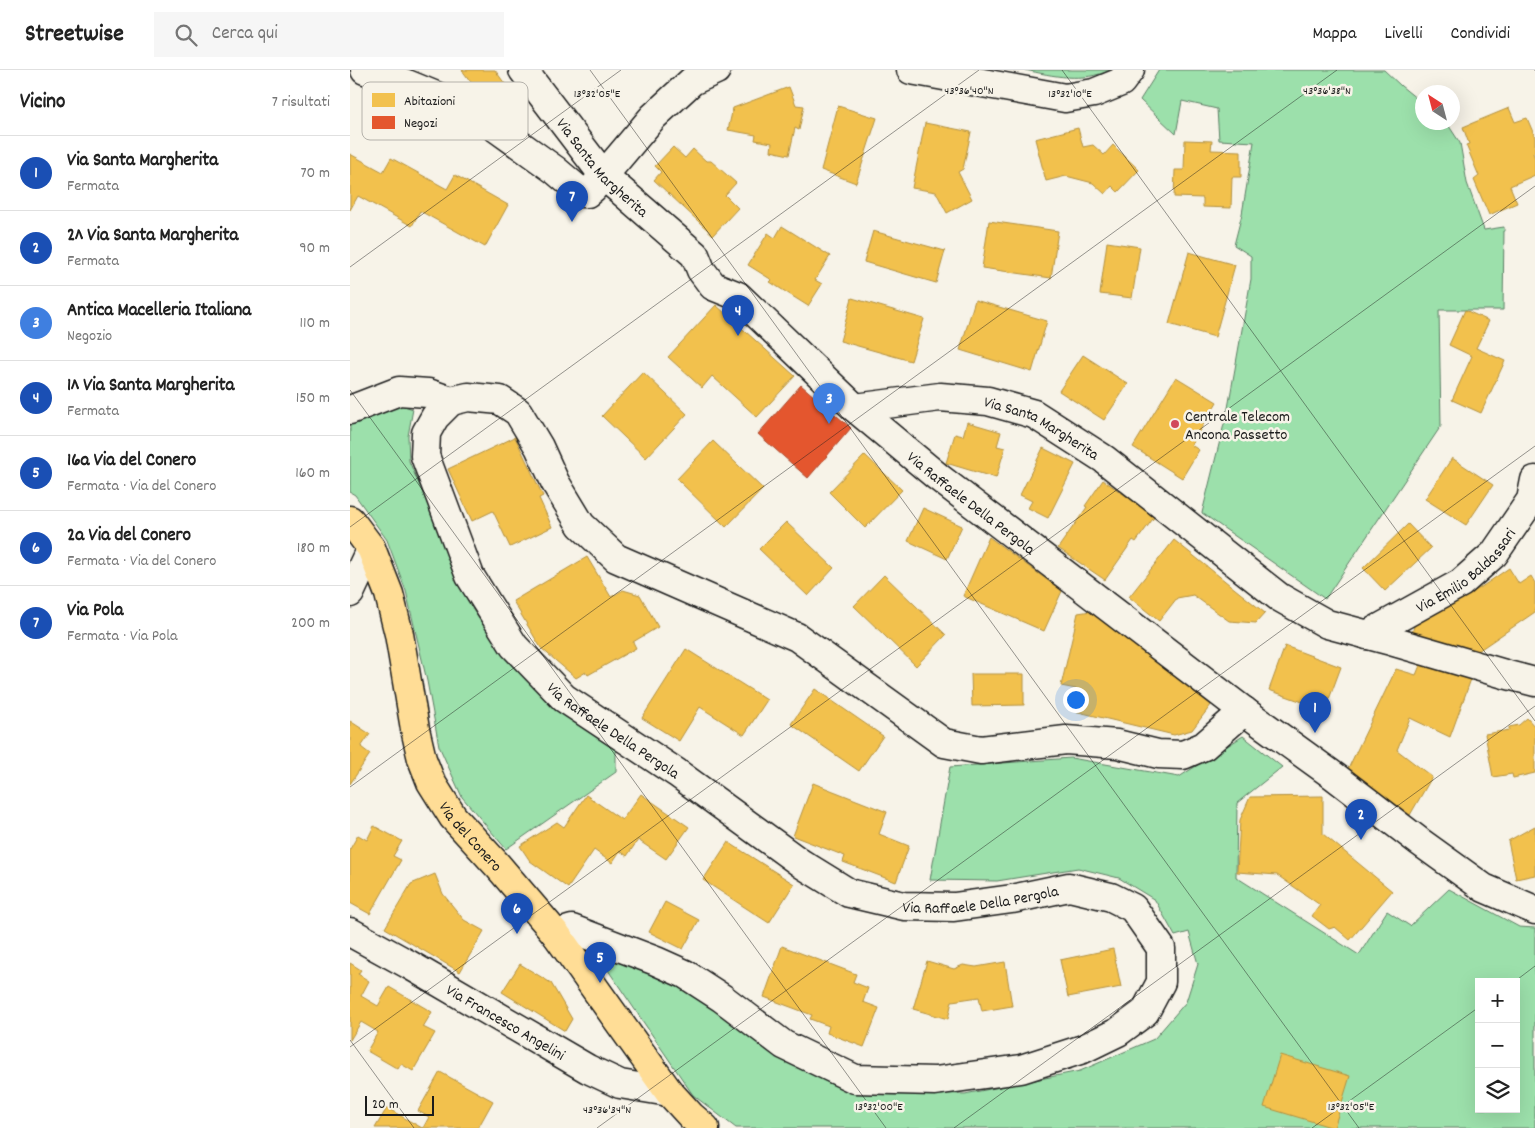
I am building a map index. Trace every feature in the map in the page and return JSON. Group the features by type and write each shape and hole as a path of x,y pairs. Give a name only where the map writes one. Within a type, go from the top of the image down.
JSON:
{"main road":[{"name":"Via del Conero","path":"350,520 371,548 389,594 415,729 422,759 432,782 454,817 556,934 669,1092 705,1128"}],"street":[{"path":"365,70 401,82"},
{"name":"Via Santa Margherita","path":"523,70 604,176 694,255 708,258 727,272 738,296 855,408 940,397 988,402 1034,414 1104,459 1279,596 1327,624 1535,682"},
{"path":"514,140 556,170 582,193 587,193 604,176 653,117 692,81 716,70"},
{"path":"911,70 1065,98 1094,93 1121,82 1130,70"},
{"path":"350,410 399,391 428,393 451,400 468,397 500,400 518,412 539,447 555,482 581,525 616,558 797,637 944,743 980,750 1066,740 1117,744 1158,754 1183,755 1204,746 1244,711"},
{"name":"Via Raffaele Della Pergola","path":"451,400 435,417 426,433 425,456 470,576 514,646 564,698 677,773 802,864 848,893 904,906 944,907 1012,899 1069,887 1111,897 1133,908 1161,948 1161,982 1146,1012 1118,1032 1083,1049 1021,1069 935,1081 855,1078 784,1045 722,998 685,974 572,928 556,934"},
{"name":"Via Raffaele Della Pergola","path":"855,408 938,477 1244,711 1334,776 1420,842 1484,888 1535,910"},
{"name":"Via Emilio Baldassari","path":"1367,635 1461,583 1494,554 1531,500 1535,480"},
{"path":"350,593 371,548"},
{"name":"Via Francesco Angelini","path":"350,932 588,1069 620,1084 669,1092"}],"green space":[{"path":"1025,70 1110,70 1089,76 1068,77"},
{"path":"1159,70 1384,70 1415,97 1415,130 1452,130 1460,143 1467,183 1484,230 1504,227 1503,310 1439,310 1441,426 1325,599 1202,513 1228,408 1251,279 1251,256 1234,245 1242,214 1254,142 1219,140 1217,109 1182,101 1176,134 1140,100"},
{"path":"387,400 413,409 408,436 409,461 473,610 501,651 542,696 616,750 616,772 506,849 462,797 439,746 427,681 406,591 387,540 355,495 350,492 350,415"},
{"path":"1243,736 1282,767 1237,803 1236,877 1359,955 1387,911 1410,926 1449,889 1519,927 1535,928 1535,1128 736,1128 693,1095 595,951 676,985 798,1068 854,1091 965,1094 1080,1071 1154,1039 1186,1002 1198,964 1189,932 1175,936 1155,900 1119,878 1078,868 997,881 930,880 950,767 1071,758 1179,777"}],"building: Abitazioni":[{"path":"462,70 495,70 504,82 471,82"},
{"path":"789,87 796,105 804,106 799,130 795,128 789,155 771,151 772,143 755,140 756,135 728,130 733,108"},
{"path":"838,106 877,118 856,183 821,170"},
{"path":"1509,108 1515,122 1527,118 1535,137 1535,152 1533,153 1535,158 1535,175 1510,186 1517,203 1489,215 1474,180 1479,176 1466,145 1469,144 1463,127"},
{"path":"925,123 971,132 963,169 958,172 972,199 947,213 936,192 912,188"},
{"path":"1078,128 1083,147 1093,145 1104,155 1113,145 1139,170 1118,192 1112,186 1105,194 1093,183 1066,176 1046,181 1035,139"},
{"path":"1185,140 1212,141 1211,150 1241,151 1241,177 1232,177 1231,208 1203,207 1203,198 1174,197 1175,170 1184,170"},
{"path":"673,147 685,158 693,149 706,161 711,161 736,183 725,195 738,208 713,235 654,180 661,172 655,166"},
{"path":"350,154 383,172 391,158 447,189 455,175 508,205 485,247 420,211 412,226 358,196 350,210"},
{"path":"989,221 1058,231 1051,278 982,268"},
{"path":"782,226 830,256 815,280 822,284 808,306 770,282 772,280 748,265 768,233 775,238"},
{"path":"873,231 945,251 936,283 864,262"},
{"path":"1107,242 1140,247 1132,298 1100,294"},
{"path":"1189,252 1235,265 1215,337 1169,324"},
{"path":"852,298 924,319 911,361 840,341"},
{"path":"975,300 1047,321 1032,372 960,350"},
{"path":"716,305 795,376 757,417 712,376 702,388 668,357"},
{"path":"1465,310 1489,321 1476,348 1505,361 1481,413 1452,400 1472,356 1449,345"},
{"path":"1083,355 1128,384 1104,420 1059,391"},
{"path":"643,372 687,414 646,458 602,416"},
{"name":"Centrale Telecom Ancona Passetto","path":"1176,377 1217,402 1191,445 1199,450 1182,478 1133,447"},
{"path":"967,422 1001,432 997,446 1005,448 996,478 946,463 955,434 963,436"},
{"path":"515,437 543,496 539,498 552,527 510,547 493,511 472,521 448,469"},
{"path":"713,441 763,489 726,527 677,479"},
{"path":"1043,448 1075,464 1048,518 1028,508 1032,501 1020,495"},
{"path":"865,455 902,490 865,528 829,492"},
{"path":"1452,458 1493,485 1466,525 1425,499"},
{"path":"1103,480 1155,516 1136,542 1133,540 1105,580 1058,548 1087,507 1085,506"},
{"path":"923,508 962,526 947,559 908,541"},
{"path":"786,522 834,568 808,596 759,549"},
{"path":"1408,524 1431,548 1385,591 1363,568"},
{"path":"989,537 1062,591 1044,631 963,596"},
{"path":"1174,540 1265,613 1256,623 1229,621 1193,595 1177,598 1159,621 1129,597"},
{"path":"587,557 611,597 623,590 640,595 658,627 633,642 636,648 588,675 586,672 576,678 541,648 513,601"},
{"path":"1509,568 1519,584 1531,576 1535,583 1535,612 1478,651 1412,633 1415,623 1480,588"},
{"path":"884,575 946,635 916,666 854,606"},
{"path":"1091,611 1211,705 1192,730 1174,735 1070,710 1076,689 1061,686 1078,613"},
{"path":"1285,646 1341,667 1325,710 1269,690"},
{"path":"686,649 767,700 744,735 700,707 679,741 642,718"},
{"path":"1421,663 1471,679 1450,737 1410,718 1397,750 1432,777 1410,815 1348,769 1396,669 1416,675"},
{"path":"971,674 1024,674 1024,705 972,706"},
{"path":"815,689 883,736 859,771 791,724"},
{"path":"1527,718 1535,727 1535,773 1513,778 1512,774 1493,777 1485,734 1509,730 1509,727 1519,725"},
{"path":"350,721 370,734 361,747 370,754 350,784"},
{"path":"813,783 887,812 879,834 909,846 896,882 843,862 845,856 793,836"},
{"path":"641,794 689,827 666,859 638,840 627,856 620,851 612,863 594,850 568,888 530,861 520,846 557,822 564,827 586,795 622,820"},
{"path":"1323,796 1323,834 1392,891 1350,940 1335,927 1329,929 1312,916 1320,905 1277,875 1237,872 1240,820 1250,797"},
{"path":"374,826 402,841 393,856 401,860 370,914 350,903 350,849 358,835 367,840"},
{"path":"1535,826 1535,875 1516,879 1508,841"},
{"path":"728,842 794,884 769,923 703,880"},
{"path":"435,874 443,894 464,920 484,931 460,972 385,928 411,884"},
{"path":"665,902 699,920 683,949 649,932"},
{"path":"782,946 856,974 853,982 868,988 863,1002 879,1008 864,1047 827,1033 829,1026 810,1019 812,1015 764,997"},
{"path":"1113,949 1121,987 1068,997 1060,960"},
{"path":"927,961 954,969 963,965 976,967 1005,962 1012,1006 982,1011 979,997 952,1001 948,1019 913,1009"},
{"path":"350,963 361,970 358,974 369,981 361,996 378,1006 389,987 432,1012 423,1027 435,1033 413,1071 401,1064 398,1069 367,1051 378,1032 361,1022 350,1040"},
{"path":"520,964 551,983 572,1019 565,1031 502,992"},
{"path":"1280,1055 1350,1076 1334,1128 1264,1107"},
{"path":"440,1072 493,1101 478,1128 423,1128 429,1117 418,1111"},
{"path":"387,1108 422,1128 375,1128"}],"building: Negozi":[{"path":"801,385 851,428 808,478 758,434"}],"place":[{"name":"Via Pola","path":"572,222"},
{"name":"1^ Via Santa Margherita","path":"738,336"},
{"name":"Antica Macelleria Italiana","path":"829,424"},
{"name":"Centrale Telecom Ancona Passetto","path":"1175,424"},
{"name":"Via Santa Margherita","path":"1315,733"},
{"name":"2^ Via Santa Margherita","path":"1361,840"},
{"name":"2a Via del Conero","path":"517,934"},
{"name":"16a Via del Conero","path":"600,983"}]}
